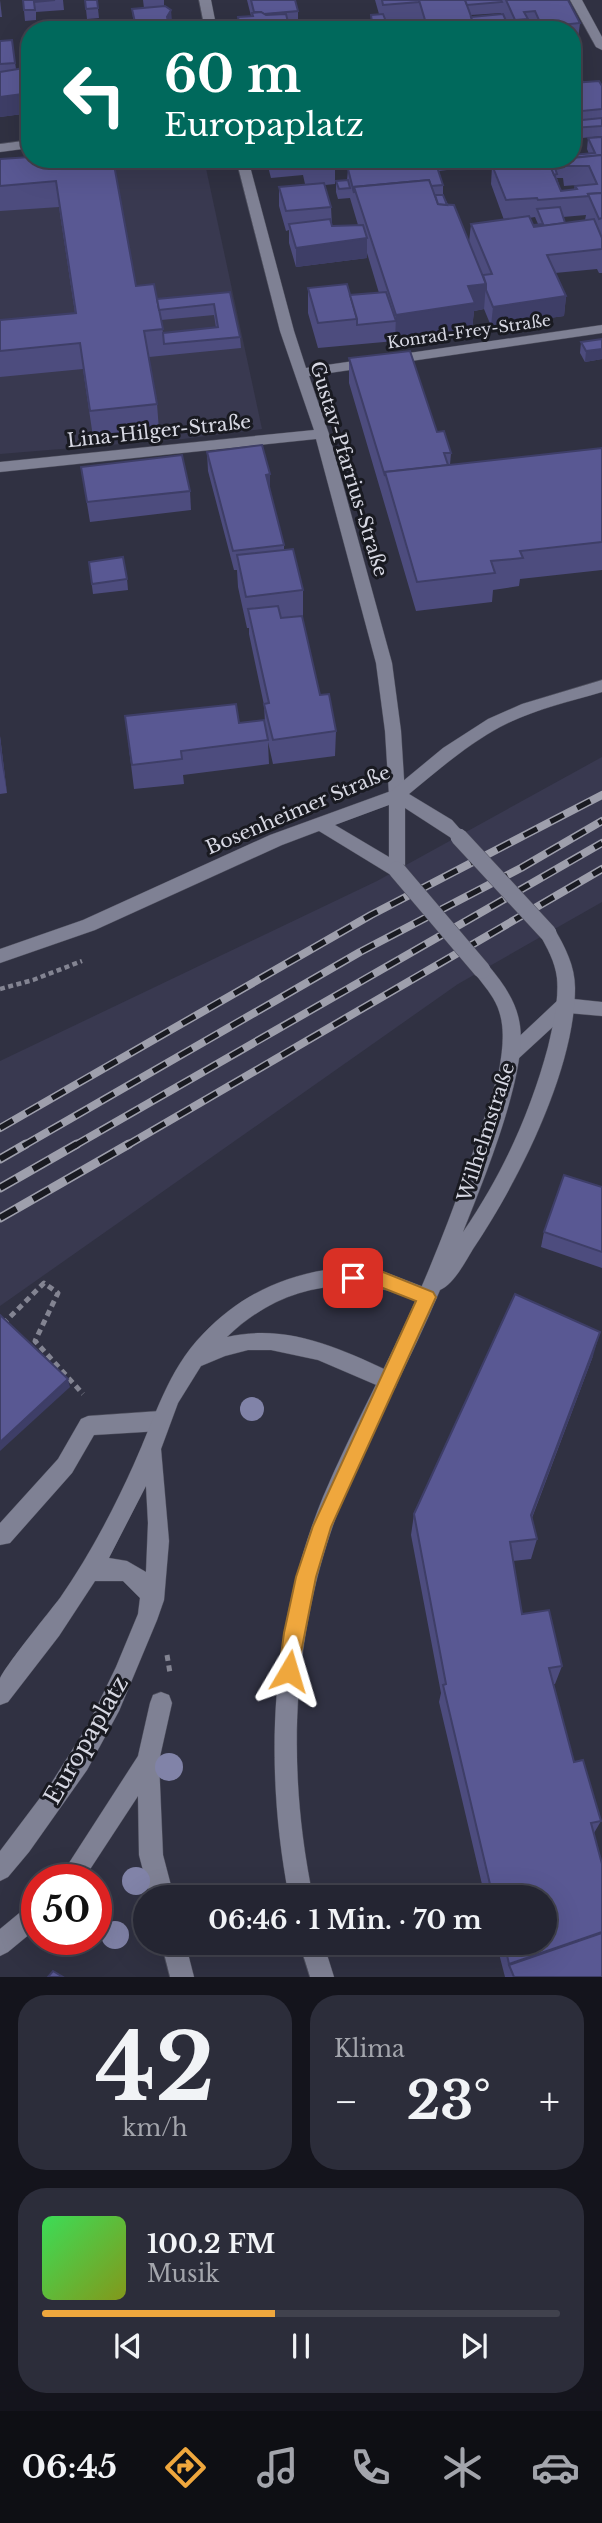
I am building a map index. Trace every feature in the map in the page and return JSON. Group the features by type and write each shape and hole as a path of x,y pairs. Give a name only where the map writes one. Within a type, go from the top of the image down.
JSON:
{"street":[{"path":"205,0 209,21"},
{"path":"576,0 602,47"},
{"path":"0,148 21,145"},
{"name":"Gustav-Pfarrius-Straße","path":"244,168 300,373 323,434 384,663 393,731 397,795"},
{"name":"Konrad-Frey-Straße","path":"300,373 602,329"},
{"name":"Lina-Hilger-Straße","path":"0,467 323,434"},
{"name":"Bosenheimer Straße","path":"0,956 89,925 276,840 397,795 449,752 494,723 528,708 602,686"},
{"path":"397,795 397,870"},
{"name":"Wilhelmstraße","path":"397,795 446,824 459,837 548,933 560,953 564,967 564,1005 554,1056 528,1132 501,1188 468,1243 427,1297"},
{"path":"321,824 397,870"},
{"name":"Wilhelmstraße","path":"298,1885 288,1816 284,1750 293,1633 306,1577 322,1526 427,1297 500,1097 514,1037 505,1000 397,870"},
{"path":"512,1054 564,1005 602,1009"},
{"name":"Europaplatz","path":"0,1694 60,1617 89,1572 123,1511 152,1449 170,1399 192,1361 211,1336 234,1315 260,1299 288,1286 319,1279 383,1280 427,1297"},
{"path":"192,1361 216,1348 255,1340 296,1343 321,1350 388,1381"},
{"path":"0,1533 3,1536 65,1466 88,1426 160,1421"},
{"name":"Europaplatz","path":"0,1869 58,1794 90,1743 129,1665 153,1600 161,1532 152,1449"},
{"path":"89,1572 113,1568 128,1571 149,1589 153,1600"},
{"path":"159,1885 151,1856 148,1761 161,1703"},
{"path":"80,1864 148,1761"},
{"path":"0,1944 21,1926"},
{"path":"176,1955 182,1977"},
{"path":"316,1955 322,1977"}],"path":[{"path":"581,61 585,58"},
{"path":"581,81 591,94"},
{"path":"0,989 33,980 94,956"},
{"path":"4,1324 44,1283 58,1293 35,1341 85,1396"}],"shaded area":[{"path":"21,160 21,168 206,168 262,429 183,439 0,454 0,164"},
{"path":"602,757 602,902 458,984 0,1306 0,1061 377,881"}],"building":[{"path":"23,0 55,0 34,2 35,10 24,10"},
{"path":"85,0 97,0 98,8 86,9"},
{"path":"251,0 295,0 298,11 264,14 254,12"},
{"path":"382,0 419,0 419,2 383,5"},
{"path":"419,0 465,0 473,21 425,21"},
{"path":"465,0 501,0 502,2 467,5"},
{"path":"506,0 568,0 579,21 539,21 535,11 524,12 528,19 515,20"},
{"path":"165,6 171,10 168,21 135,21 132,9"},
{"path":"252,13 286,14 288,21 239,21 238,17 253,16"},
{"path":"383,14 386,21 372,21 371,15"},
{"path":"503,14 506,21 473,21 471,17"},
{"path":"12,40 15,63 0,64 0,41"},
{"path":"21,68 21,94 0,97 0,72"},
{"path":"599,81 602,86 602,109 581,111 581,82"},
{"path":"602,118 602,126 581,127 581,120"},
{"path":"602,137 602,155 581,157 581,154 595,153 588,138"},
{"path":"602,155 602,193 538,200 506,200 493,168 551,168 561,191 577,189 575,186 597,184 589,166 581,166 581,157"},
{"path":"21,158 21,168 115,168 136,286 154,284 163,329 144,331 157,404 90,411 80,343 0,351 0,320 76,313 56,181 0,186 0,159"},
{"path":"437,168 443,185 431,186 429,180 354,187 354,193 348,169"},
{"path":"348,180 350,188 339,189 336,181"},
{"path":"429,180 438,204 454,205 486,284 468,286 475,303 396,315 354,187"},
{"path":"324,183 331,207 286,211 279,187"},
{"path":"602,193 602,218 599,219 588,194"},
{"path":"435,195 443,195 447,205 438,204"},
{"path":"560,207 565,223 534,227 533,225 543,224 537,209"},
{"path":"529,216 534,227 594,219 602,238 602,249 547,255 566,296 493,307 483,275 492,274 471,224"},
{"path":"330,219 332,226 363,225 367,238 296,248 289,224"},
{"path":"347,284 357,319 318,323 308,288"},
{"path":"230,292 240,337 164,344 163,333 218,327 214,304 159,310 157,299"},
{"path":"386,292 396,321 357,325 350,295"},
{"path":"602,339 602,349 586,351 581,342"},
{"path":"410,351 437,432 444,431 451,453 444,453 448,465 385,472 385,476 349,358"},
{"path":"262,445 270,474 266,475 284,545 233,551 207,452"},
{"path":"602,448 602,542 520,551 523,558 491,561 495,573 417,582 385,472"},
{"path":"182,455 190,491 87,502 81,467"},
{"path":"293,549 303,590 246,597 237,555"},
{"path":"123,557 127,579 92,584 89,562"},
{"path":"278,606 281,618 302,616 320,695 329,694 336,731 273,740 264,704 269,703 248,609"},
{"path":"236,704 239,723 264,720 268,740 181,751 182,759 132,765 125,716"},
{"path":"564,1175 602,1187 602,1252 544,1232"},
{"path":"515,1294 600,1332 531,1515 537,1539 510,1542 522,1614 549,1610 562,1666 549,1668 574,1762 583,1760 601,1821 591,1823 602,1864 602,1932 557,1947 557,1885 490,1885 443,1685 446,1684 414,1514"},
{"path":"0,1315 68,1379 0,1442"},
{"path":"602,1933 602,1977 514,1977 509,1965 538,1955 557,1955 557,1948"},
{"path":"507,1955 535,1955 509,1964"},
{"path":"53,1971 63,1977 48,1977"}],"railway":[{"path":"0,1128 371,915 602,795"},
{"path":"23,1146 360,952 521,868 602,821"},
{"path":"74,1146 602,843"},
{"path":"126,1146 602,869"},
{"path":"0,1159 26,1144"},
{"path":"0,1188 77,1144"},
{"path":"0,1218 129,1144"}],"route":[{"path":"289,1671 293,1633 306,1577 322,1526 427,1297 383,1280 353,1278"}]}
